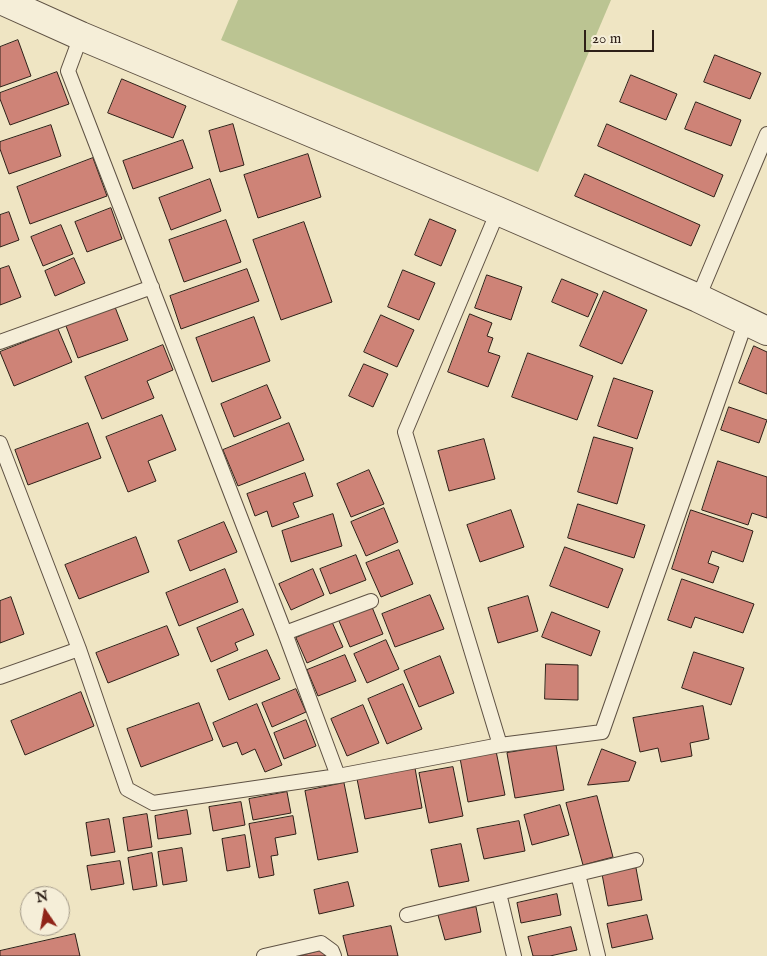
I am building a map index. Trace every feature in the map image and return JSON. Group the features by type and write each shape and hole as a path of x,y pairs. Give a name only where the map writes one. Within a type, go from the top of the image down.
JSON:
{"street":[{"path":"1,0 81,36 498,211 698,298 756,326"}],"lane":[{"path":"81,36 68,72 285,633 338,776"},
{"path":"698,298 767,134"},
{"path":"498,211 405,432 500,745"},
{"path":"0,342 152,287"},
{"path":"0,443 79,649 127,788 154,803 338,776 500,745 602,732 756,326"},
{"path":"285,633 371,601"},
{"path":"0,677 79,649"},
{"path":"407,915 636,860"},
{"path":"578,874 598,956"},
{"path":"499,893 514,956"},
{"path":"264,956 321,943 332,951 334,956"}],"green space":[{"path":"238,0 611,0 538,172 221,40"}],"building":[{"path":"18,40 31,76 0,87 0,47"},
{"path":"715,55 761,73 750,99 704,82"},
{"path":"57,72 69,104 10,125 0,99 0,93"},
{"path":"631,75 677,94 666,120 620,102"},
{"path":"122,79 186,106 173,138 108,113"},
{"path":"696,102 741,120 731,146 685,129"},
{"path":"233,124 244,165 220,172 209,131"},
{"path":"607,124 723,175 714,197 598,146"},
{"path":"51,125 61,156 9,174 0,149 0,142"},
{"path":"183,140 193,168 133,189 123,161"},
{"path":"308,154 321,197 258,218 244,175"},
{"path":"93,158 107,196 30,224 17,187"},
{"path":"585,174 700,225 691,246 575,196"},
{"path":"210,179 221,211 171,230 159,198"},
{"path":"111,208 122,239 87,252 75,222"},
{"path":"9,212 19,240 0,247 0,215"},
{"path":"430,219 456,230 441,266 415,255"},
{"path":"226,220 241,262 184,282 169,240"},
{"path":"304,222 332,302 281,320 253,240"},
{"path":"61,225 73,254 43,266 31,237"},
{"path":"74,258 85,283 55,296 45,271"},
{"path":"9,266 21,297 0,305 0,269"},
{"path":"247,269 259,301 181,329 170,296"},
{"path":"403,270 435,283 419,320 388,307"},
{"path":"487,275 522,287 511,320 475,308"},
{"path":"562,279 598,294 588,317 552,302"},
{"path":"604,291 647,310 622,364 580,346"},
{"path":"115,307 128,340 78,358 66,326"},
{"path":"470,314 492,323 487,336 493,338 488,352 500,356 488,387 448,372"},
{"path":"381,315 414,330 397,367 364,352"},
{"path":"254,317 270,361 212,382 196,338"},
{"path":"58,329 72,362 14,386 0,352"},
{"path":"163,345 173,370 147,381 154,398 102,419 85,377"},
{"path":"754,346 767,352 767,394 739,383"},
{"path":"528,353 593,376 577,420 512,397"},
{"path":"364,364 388,374 373,407 349,396"},
{"path":"614,378 653,391 637,439 598,426"},
{"path":"267,385 281,418 234,437 221,404"},
{"path":"729,407 767,420 759,443 721,430"},
{"path":"162,415 176,450 148,461 156,481 128,492 106,437"},
{"path":"88,423 101,458 28,485 15,450"},
{"path":"289,423 304,460 238,486 223,450"},
{"path":"594,437 633,448 617,504 578,492"},
{"path":"484,439 495,479 449,491 438,451"},
{"path":"718,461 767,477 767,518 752,513 748,525 702,510"},
{"path":"369,470 384,504 351,517 337,484"},
{"path":"305,473 313,496 293,503 299,517 272,527 267,511 255,516 247,494"},
{"path":"578,504 645,525 634,558 568,538"},
{"path":"384,508 398,542 366,556 351,522"},
{"path":"511,510 524,547 480,562 467,525"},
{"path":"691,510 753,531 743,562 712,551 708,563 719,567 713,583 672,569"},
{"path":"333,514 342,546 291,562 282,531"},
{"path":"224,522 237,552 190,571 178,541"},
{"path":"136,537 149,572 79,599 65,565"},
{"path":"565,547 623,569 608,608 550,586"},
{"path":"399,550 413,584 381,597 366,563"},
{"path":"356,555 366,580 330,594 320,569"},
{"path":"225,569 238,602 179,626 166,593"},
{"path":"313,569 324,595 291,610 279,584"},
{"path":"682,579 754,604 743,633 695,617 691,628 668,620"},
{"path":"430,595 444,629 395,647 382,614"},
{"path":"528,596 538,631 498,643 488,608"},
{"path":"11,597 24,634 0,643 0,601"},
{"path":"372,607 383,634 350,647 339,621"},
{"path":"243,609 254,635 235,643 238,650 211,662 197,628"},
{"path":"552,612 600,631 591,656 542,637"},
{"path":"332,622 343,647 307,663 296,638"},
{"path":"167,626 179,655 108,683 96,653"},
{"path":"386,640 399,669 367,683 354,654"},
{"path":"267,650 280,679 229,700 217,670"},
{"path":"694,652 744,668 731,705 682,688"},
{"path":"345,655 356,681 318,696 307,670"},
{"path":"440,656 454,693 419,707 404,671"},
{"path":"546,664 578,665 578,700 545,699"},
{"path":"403,684 422,729 387,744 368,699"},
{"path":"296,689 306,712 272,727 262,703"},
{"path":"81,692 94,726 25,755 11,721"},
{"path":"199,703 213,740 141,767 127,729"},
{"path":"257,704 282,765 265,772 255,749 242,755 237,742 223,747 213,723"},
{"path":"363,705 379,743 347,756 331,719"},
{"path":"703,706 709,739 690,743 692,756 661,762 658,748 640,752 633,718"},
{"path":"306,720 316,746 284,759 274,733"},
{"path":"556,745 564,790 515,798 507,753"},
{"path":"602,749 636,762 629,781 588,785"},
{"path":"496,751 505,795 468,802 460,758"},
{"path":"453,767 463,816 429,823 419,773"},
{"path":"415,768 422,808 365,819 357,779"},
{"path":"344,783 358,852 318,860 305,791"},
{"path":"287,792 291,813 253,820 249,799"},
{"path":"597,796 613,857 583,865 566,803"},
{"path":"241,802 245,825 213,831 209,807"},
{"path":"560,805 569,835 532,845 524,815"},
{"path":"187,810 191,834 158,839 155,816"},
{"path":"147,814 152,847 128,851 123,818"},
{"path":"293,816 296,834 275,838 278,855 271,856 274,875 259,878 249,824"},
{"path":"109,819 115,852 91,856 86,823"},
{"path":"519,821 525,851 484,859 477,829"},
{"path":"245,835 250,867 227,871 222,839"},
{"path":"461,844 469,881 439,887 431,850"},
{"path":"182,848 187,881 163,885 158,852"},
{"path":"152,853 157,886 133,890 128,858"},
{"path":"120,861 124,884 91,890 87,866"},
{"path":"636,868 642,900 608,906 602,874"},
{"path":"348,882 354,906 319,914 314,890"},
{"path":"557,894 561,915 521,923 517,903"},
{"path":"476,907 481,932 445,940 438,915"},
{"path":"647,915 653,939 612,948 607,924"},
{"path":"391,926 398,956 348,956 343,936"},
{"path":"571,927 577,950 550,956 533,956 528,937"},
{"path":"75,934 80,956 0,956 0,951"},
{"path":"323,950 325,956 299,956"}]}
